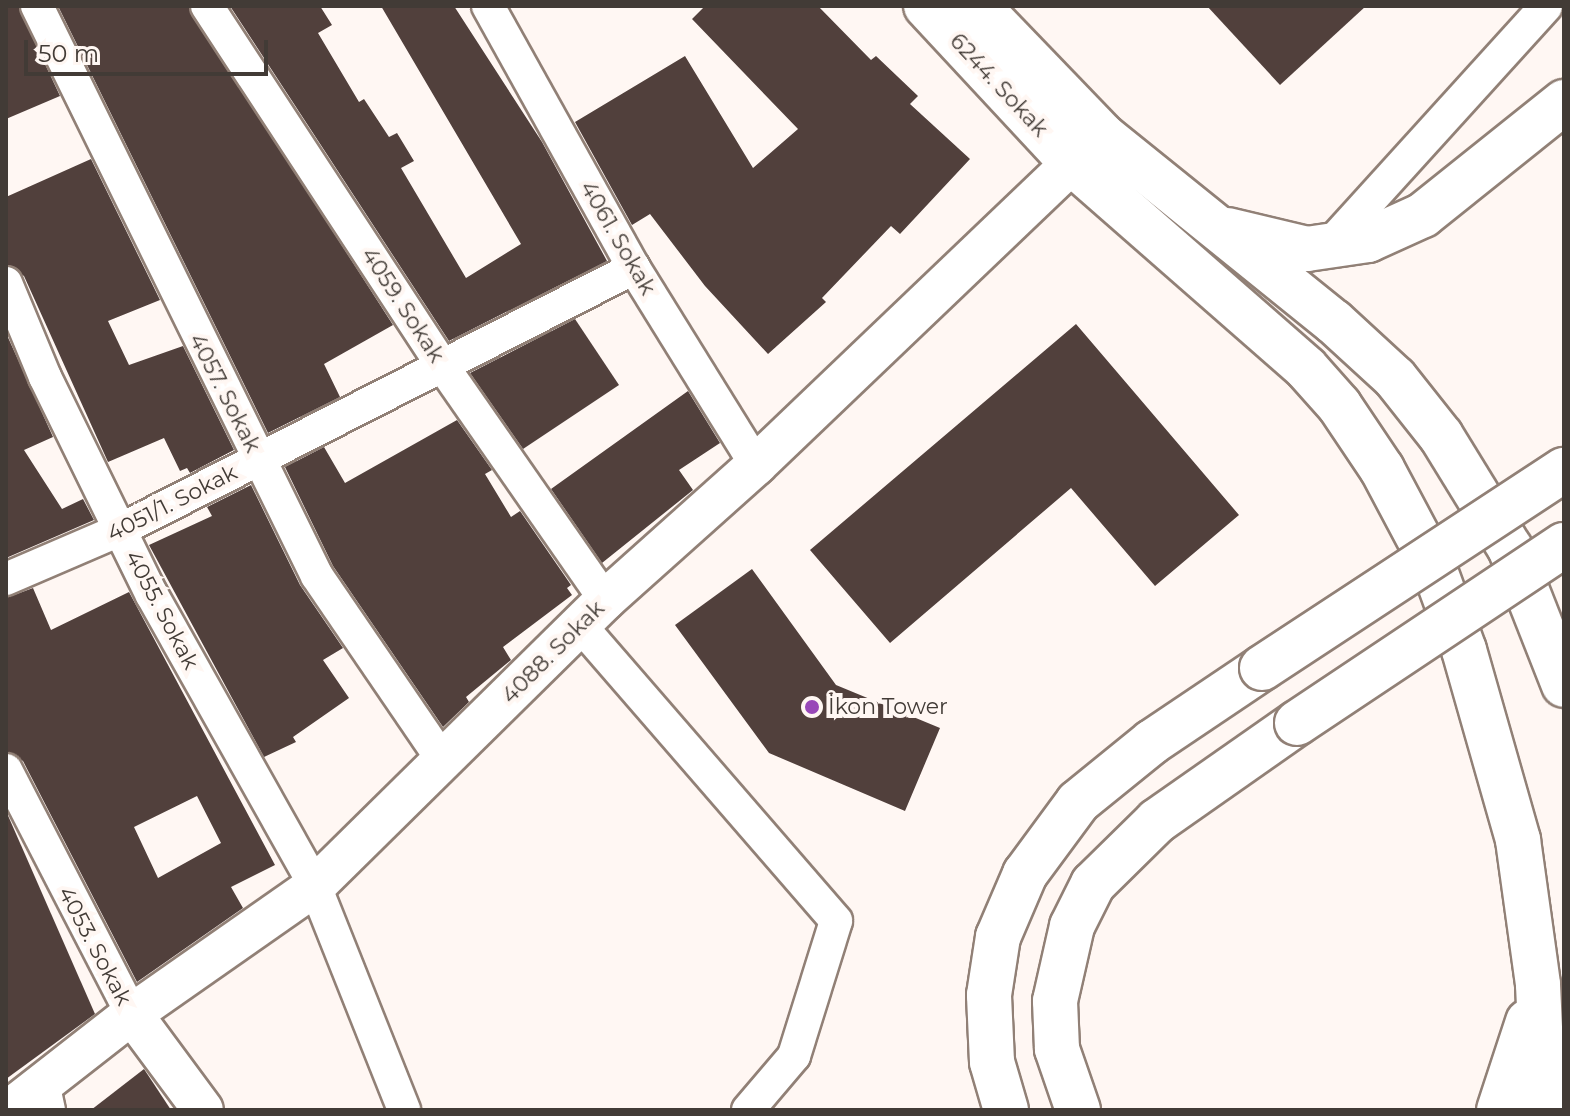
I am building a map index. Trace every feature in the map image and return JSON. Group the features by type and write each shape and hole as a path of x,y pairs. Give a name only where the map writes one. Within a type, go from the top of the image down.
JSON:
{"main road":[{"name":"6244. Sokak","path":"926,6 1087,149"},
{"name":"6244. Sokak","path":"978,6 1087,149"},
{"path":"1210,224 1271,243 1325,250 1368,240 1423,215 1564,102"},
{"path":"1087,149 1210,224 1334,322 1419,407 1510,548 1564,685"},
{"path":"1087,149 1306,368 1339,405 1382,469 1433,565 1476,690 1521,854 1538,985 1544,1110"},
{"path":"1006,1110 992,1062 989,995 998,937 1025,874 1078,802 1186,716 1564,470"},
{"path":"1078,1110 1057,1049 1055,1001 1072,926 1093,884 1157,821 1297,723 1564,545"},
{"path":"1499,1110 1516,1068 1538,985"}],"street":[{"name":"4057. Sokak","path":"37,6 317,576 444,762"},
{"name":"4059. Sokak","path":"207,6 444,368 592,612 836,921 794,1056 748,1110"},
{"name":"4061. Sokak","path":"488,6 634,268 756,465"},
{"path":"1325,250 1546,6"},
{"name":"4088. Sokak","path":"9,1110 46,1096 132,1014 315,886 444,762 592,612 756,465 1087,149"},
{"name":"4051/1. Sokak","path":"6,579 120,530 444,368 634,268"},
{"name":"4055. Sokak","path":"6,283 45,377 120,530 315,886 404,1110"},
{"name":"4053. Sokak","path":"6,770 16,820 132,1014 203,1110"}],"building":[{"path":"6,6 18,6 60,96 6,119"},
{"path":"58,6 188,6 393,325 324,364 340,397 268,433"},
{"path":"230,6 320,6 332,25 318,33 359,102 364,99 389,137 397,133 414,161 401,168 466,278 521,244 381,6 454,6 542,142 607,261 449,341"},
{"path":"705,6 818,6 871,60 876,56 918,96 910,104 970,159 900,234 891,226 822,298 826,302 768,354 705,286 650,214 632,225 575,122 685,56 753,168 798,129 692,19"},
{"path":"1207,6 1366,6 1280,85"},
{"path":"91,159 160,300 108,321 129,365 183,346 234,450 190,473 187,468 180,471 164,438 108,462 24,276 6,264 6,197"},
{"path":"575,319 619,385 523,449 470,373"},
{"path":"1076,324 1239,515 1155,586 1071,488 890,643 810,550"},
{"path":"6,333 53,437 24,450 62,509 83,499 94,520 6,558"},
{"path":"688,391 720,443 679,470 693,490 602,563 551,489"},
{"path":"457,420 492,470 485,474 511,517 520,511 571,585 567,588 572,595 503,647 511,660 466,697 469,702 443,727 333,566 285,467 324,447 345,483"},
{"path":"251,485 300,585 343,648 323,660 349,698 293,737 296,742 264,757 149,545 212,516 207,507"},
{"name":"İkon Tower","path":"752,569 836,685 940,728 905,811 769,753 675,625"},
{"path":"33,588 51,630 129,592 275,865 231,887 243,908 137,982 23,761 6,751 6,598","holes":["197,796 221,843 158,878 134,827"]},
{"path":"6,811 95,1014 6,1079"},
{"path":"144,1069 171,1110 91,1110"}],"place":[{"name":"İkon Tower","path":"812,707"}]}
